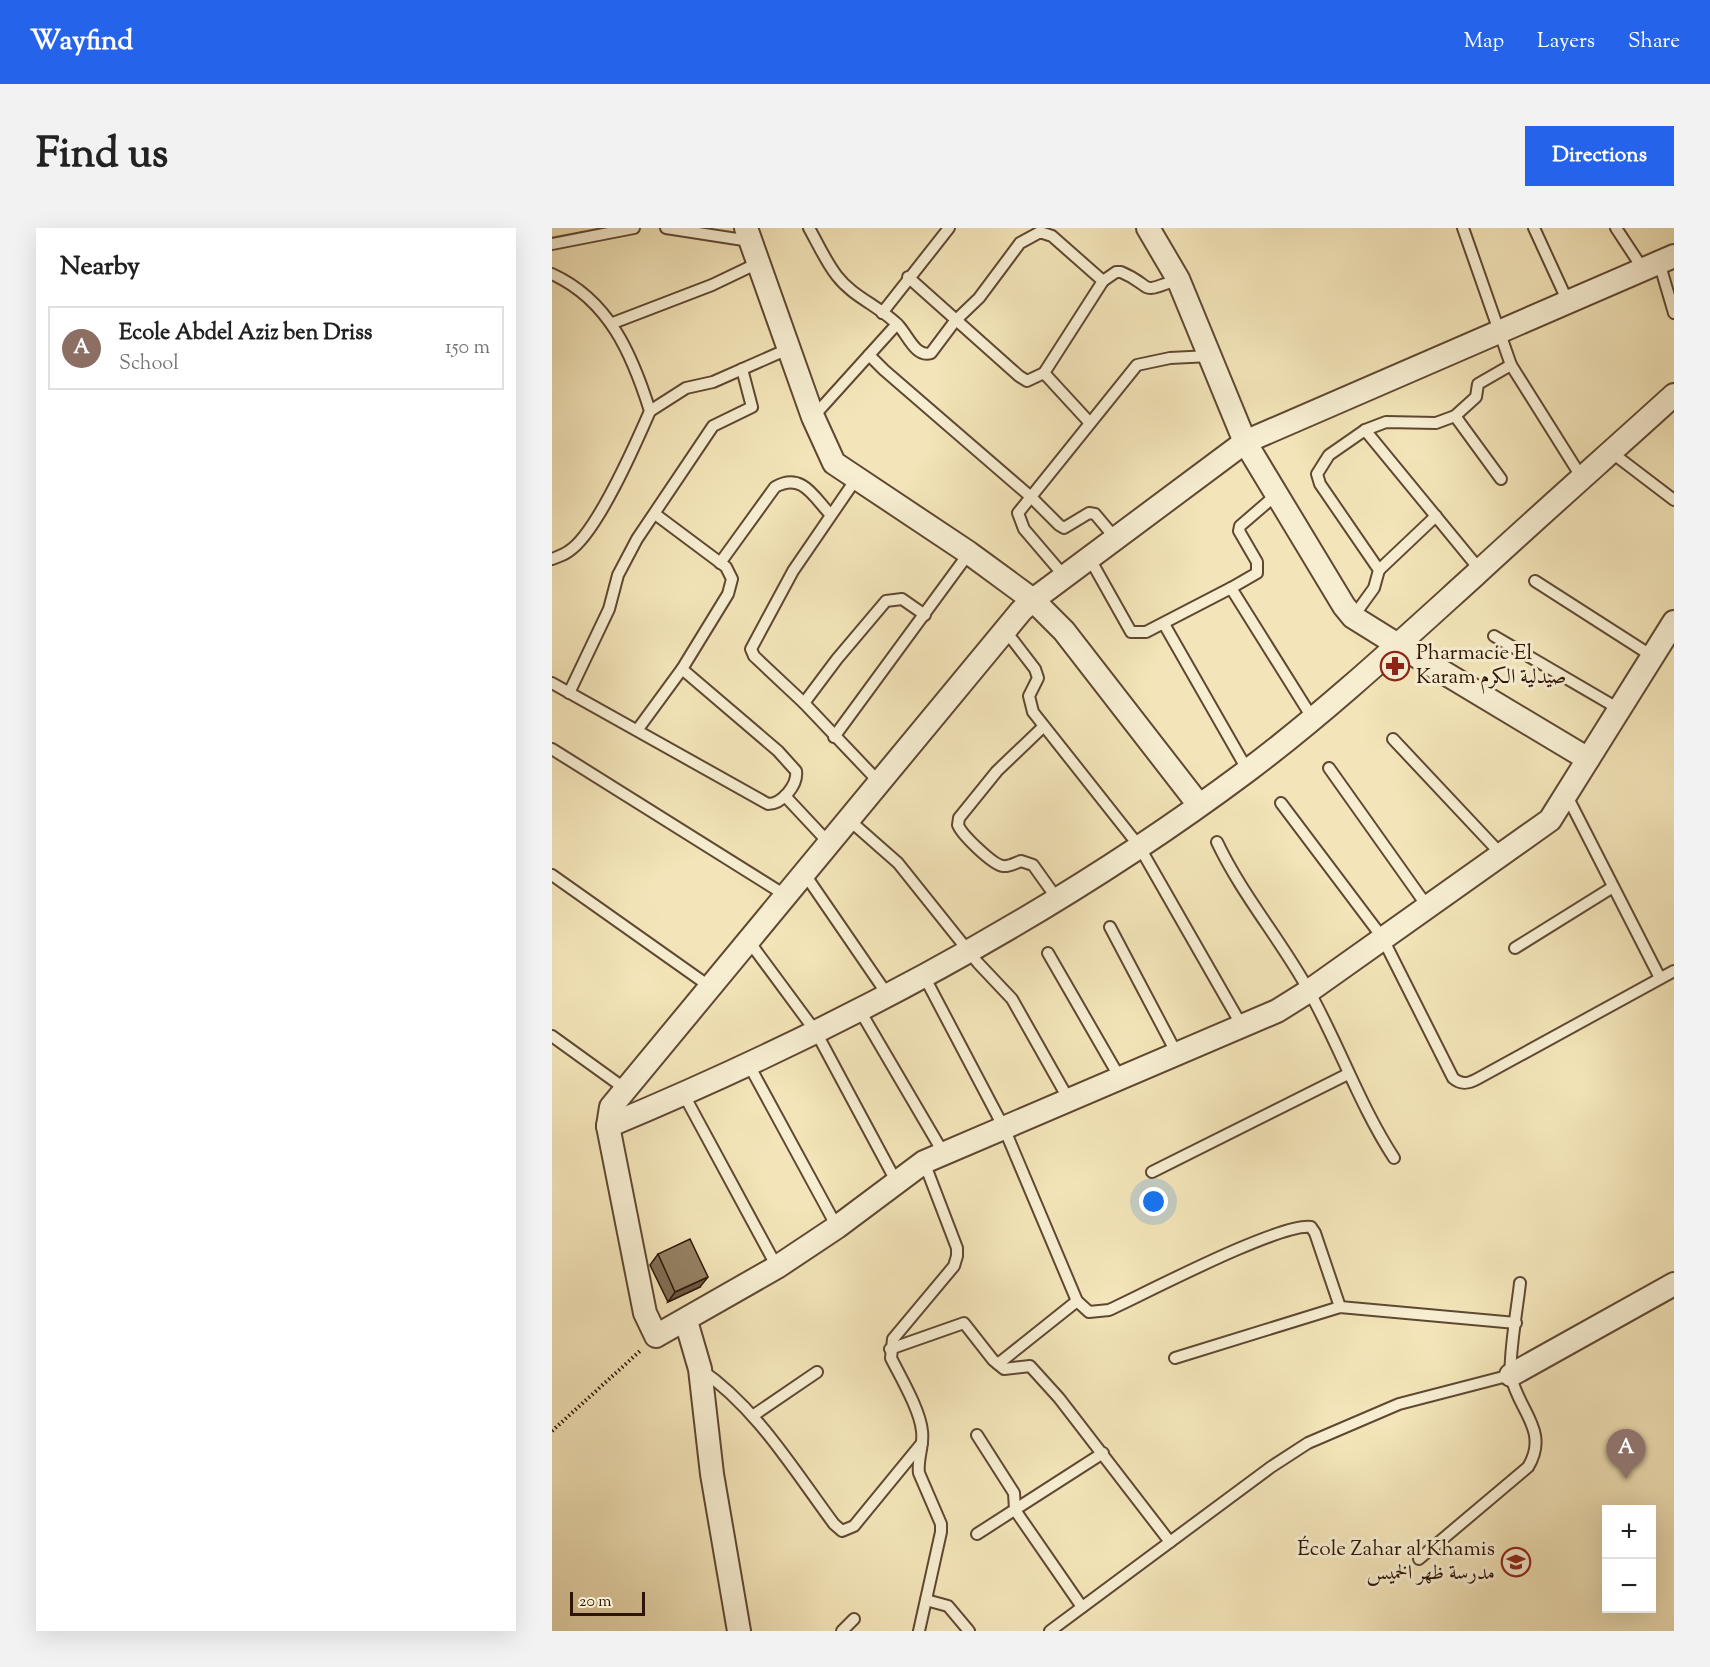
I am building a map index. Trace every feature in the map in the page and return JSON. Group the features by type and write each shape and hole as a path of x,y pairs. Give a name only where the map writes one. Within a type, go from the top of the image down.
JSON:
{"street":[{"path":"1149,228 1178,279 1245,442 1344,606 1353,617 1588,759"},
{"path":"748,234 813,417 834,463 969,553 1033,600 1064,631 1199,805"},
{"path":"1659,263 1245,442 1033,600 1005,630 747,939 624,1088 611,1107 608,1126 645,1313 656,1336 686,1321 777,1267 934,1158 1276,1011 1309,991 1550,820 1674,621"},
{"path":"608,1126 749,1065 887,994 1058,900 1199,805 1248,771 1398,645 1674,395"},
{"path":"1511,1375 1674,1284"},
{"path":"686,1321 700,1369 712,1473 739,1631"}],"lane":[{"path":"552,244 634,228"},
{"path":"666,228 748,234"},
{"path":"809,228 836,275 851,292 897,324 920,353 926,355 931,353 956,321 979,298 1020,243 1040,232 1052,236 1103,281"},
{"path":"882,313 908,277 949,228"},
{"path":"1463,228 1511,365 1582,478"},
{"path":"1534,228 1568,302"},
{"path":"1616,228 1659,263 1674,313"},
{"path":"613,323 712,285 758,263"},
{"path":"908,277 1024,380 1032,381 1044,373 1103,281 1116,272 1121,272 1143,288 1153,289 1178,279"},
{"path":"552,274 597,304 613,323 637,371 650,411"},
{"path":"813,417 897,324"},
{"path":"552,559 570,551 593,521 634,448 650,411 686,387 713,382 788,349"},
{"path":"869,355 1064,528 1089,513 1095,514 1116,539"},
{"path":"1065,578 1024,529 1018,513 1137,365 1170,358 1211,356"},
{"path":"1379,570 1320,484 1317,474 1329,455 1365,430 1386,422 1436,423 1455,416 1476,397 1478,384 1511,365"},
{"path":"569,693 609,609 618,576 655,514 713,426 752,406 742,369"},
{"path":"1044,373 1090,423"},
{"path":"1455,416 1501,479"},
{"path":"1365,430 1480,570"},
{"path":"1611,452 1674,500"},
{"path":"856,478 793,571 751,648 754,656 804,703 879,782"},
{"path":"720,563 776,488 786,481 801,483 830,514"},
{"path":"1090,559 1131,632 1146,632 1257,573 1257,562 1239,531 1240,526 1276,495"},
{"path":"638,729 682,669 731,585 729,572 720,563 655,514"},
{"path":"1353,617 1374,588 1379,570 1436,516"},
{"path":"834,737 969,553"},
{"path":"1535,581 1652,656"},
{"path":"1231,588 1313,718"},
{"path":"804,703 837,659 886,601 902,599 925,615"},
{"path":"1164,624 1248,771"},
{"path":"1005,630 1035,669 1037,684 1029,696 1033,712 1139,846 1242,1026"},
{"path":"1494,636 1619,709"},
{"path":"552,683 638,729 768,804 775,804 785,796 796,781 796,771 778,751 682,669"},
{"path":"1043,727 997,771 959,818 958,825 962,832 996,865 1007,867 1021,861 1033,866 1058,900"},
{"path":"1393,739 1501,854"},
{"path":"552,749 785,895"},
{"path":"1329,768 1426,906"},
{"path":"1566,794 1660,978"},
{"path":"785,796 828,842"},
{"path":"1281,803 1382,937 1453,1078 1458,1083 1468,1083 1477,1079 1674,971"},
{"path":"848,819 898,863 968,950 1012,999 1069,1100"},
{"path":"1217,842 1235,875 1309,991 1348,1074 1394,1158"},
{"path":"804,872 887,994"},
{"path":"552,875 709,986"},
{"path":"1515,948 1613,887"},
{"path":"1110,927 1177,1054"},
{"path":"747,939 816,1032 897,1183"},
{"path":"1048,953 1120,1078"},
{"path":"923,974 1004,1128 1077,1300 1089,1312 1109,1310 1239,1249 1294,1227 1306,1226 1311,1227 1315,1233 1341,1307"},
{"path":"859,1009 934,1158 957,1248 954,1266 893,1339 890,1349 891,1358 921,1425 923,1442 918,1464 919,1473 941,1524 942,1532 919,1631"},
{"path":"552,1036 624,1088"},
{"path":"749,1065 837,1227"},
{"path":"1152,1172 1348,1074"},
{"path":"684,1095 777,1267"},
{"path":"1419,1559 1528,1467 1535,1456 1536,1435 1511,1375 1520,1283"},
{"path":"998,1364 1077,1300"},
{"path":"1175,1358 1341,1307 1516,1323"},
{"path":"890,1349 964,1323 998,1364 1009,1370 1030,1366 1103,1454 1170,1542"},
{"path":"700,1369 723,1385 754,1415 834,1524 842,1531 854,1526 923,1442"},
{"path":"754,1415 817,1372"},
{"path":"1053,1630 1271,1467 1308,1443 1398,1404 1511,1375"},
{"path":"977,1435 1014,1493 1015,1510 1083,1607"},
{"path":"977,1534 1103,1454"},
{"path":"926,1600 948,1606 969,1631"},
{"path":"842,1631 854,1618"}],"path":[{"path":"552,1431 656,1336"}],"building":[{"path":"690,1239 708,1277 675,1292 658,1254"}],"place":[{"name":"Pharmacie El Karam صيدلية الكرم","path":"1395,666"},
{"name":"Ecole Abdel Aziz ben Driss","path":"1626,1479"},
{"name":"École Zahar al Khamis مدرسة ظهر الخميس","path":"1516,1562"}]}
